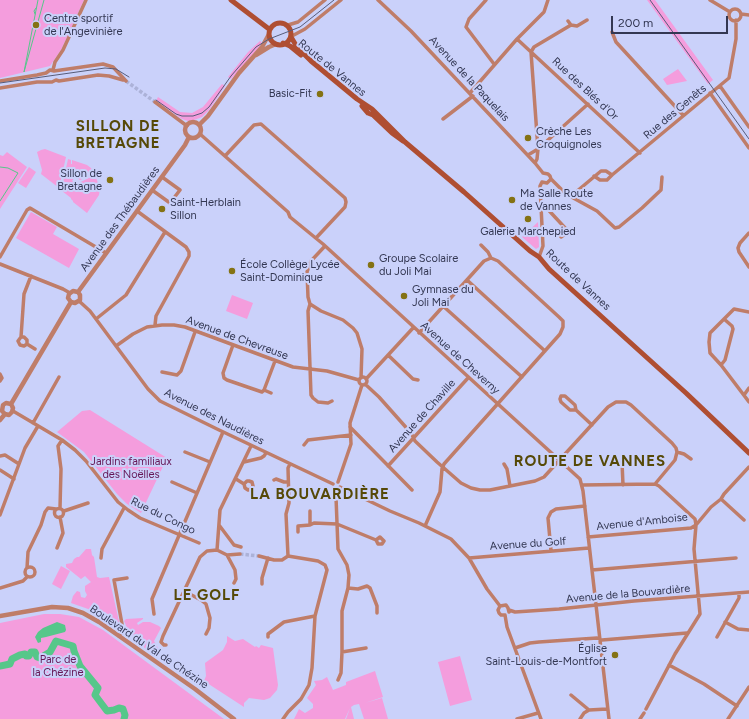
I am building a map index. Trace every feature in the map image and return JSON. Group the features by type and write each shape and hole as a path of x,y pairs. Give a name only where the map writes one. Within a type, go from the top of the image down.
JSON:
{"main road":[{"path":"231,0 269,29"},
{"path":"236,0 264,20 274,25"},
{"path":"281,23 288,25 292,31 288,41 276,44 271,42 268,36 269,29 274,25 281,23"},
{"name":"Route de Vannes","path":"291,36 295,45 311,61 370,111 398,138 405,142 464,192 530,251 540,257 549,269 749,449"},
{"name":"Route de Vannes","path":"283,43 290,46 370,111"},
{"name":"Route de Vannes","path":"734,437 749,453"}],"street":[{"path":"53,71 55,62 66,46 86,0"},
{"path":"288,25 298,22 325,0"},
{"path":"291,36 305,29 341,0"},
{"name":"Avenue de la Paquelais","path":"378,0 411,31 473,96 536,163 543,173"},
{"path":"486,0 469,18 466,27 494,64"},
{"path":"470,93 494,64 544,12 548,0"},
{"path":"710,0 730,12"},
{"path":"730,12 736,9 740,11 741,14 749,15"},
{"path":"730,12 729,16 731,19 736,20"},
{"path":"741,14 739,19 736,20 736,39 732,71 729,78 721,86 749,127"},
{"path":"536,163 538,149 531,52 534,47 571,25 577,26 587,20"},
{"path":"568,21 571,25"},
{"path":"612,32 616,42 682,115"},
{"path":"199,125 208,116 268,36"},
{"name":"Rue des Blés d'Or","path":"517,39 640,153"},
{"path":"255,55 276,44"},
{"path":"0,81 46,73 49,71 98,64 106,64 113,67 126,81 103,75 59,81 56,80 53,82 37,82 0,88"},
{"path":"53,71 57,75 56,80"},
{"path":"46,73 46,78 49,81"},
{"name":"Rue des Genêts","path":"612,175 640,153 682,115 721,86"},
{"path":"710,93 749,148"},
{"path":"443,119 473,96"},
{"path":"155,102 187,126"},
{"path":"528,155 538,149 588,104"},
{"path":"187,126 192,123 199,125"},
{"path":"225,156 254,125 261,124 328,182 345,198 346,205 316,238"},
{"path":"187,126 186,131 189,137 196,137 200,134 201,130 199,125"},
{"name":"Avenue de Cheverny","path":"200,134 288,212 290,216 325,246 413,328 560,460 578,478 582,485"},
{"name":"Avenue des Thébaudières","path":"78,292 188,141 189,137"},
{"path":"570,197 594,176 601,171 606,171 612,175 607,180 600,180 594,176"},
{"path":"540,257 543,246 540,186 542,182 540,178 543,173 548,174 550,179 563,192 597,211 615,228 619,227 661,190 662,177"},
{"path":"152,190 170,202 180,190 162,176"},
{"path":"542,182 547,183 550,179"},
{"path":"541,202 566,230 565,234 561,237"},
{"path":"0,257 27,210 30,208 106,253"},
{"path":"137,211 188,249 190,253 156,316 155,325"},
{"path":"96,319 127,294 166,232"},
{"path":"749,233 740,243 738,248 749,267"},
{"path":"325,246 311,261 307,268 310,304 308,314 311,394 318,402 328,403 332,401"},
{"path":"425,526 440,490 442,466 545,351 564,327 561,319 498,261 491,258 488,252 481,246"},
{"path":"419,333 484,261 491,258"},
{"path":"0,264 70,293 73,291 78,292 81,296 79,301 75,303 71,302"},
{"path":"31,276 23,299 21,337 18,340 19,344 23,346 27,344 35,349"},
{"path":"467,280 545,351"},
{"path":"70,293 68,298 71,302"},
{"name":"Avenue des Naudières","path":"79,301 88,309 156,397 167,405 333,484"},
{"path":"0,420 5,414 9,414 13,411 12,404 71,302"},
{"path":"310,304 320,311 343,320 353,328 357,333 362,349 360,383 379,397 411,433 415,441 461,483 473,489 490,490 540,479 546,475 612,403 616,402 624,402 631,405 672,443 677,452 684,454 691,460"},
{"path":"443,306 522,377"},
{"path":"749,312 734,309 710,333 709,342 710,353 749,402"},
{"path":"721,365 725,360 733,329 732,326 724,319"},
{"name":"Avenue de Chevreuse","path":"116,346 137,331 155,325 174,325 185,327 195,332 293,367 327,371 360,379"},
{"path":"338,680 341,673 342,652 341,615 343,602 348,588 348,572 347,565 338,549 338,489 340,484 338,482 348,455 351,437 350,427 363,385 367,383 366,379 413,328"},
{"path":"162,372 177,375 181,371 195,332"},
{"path":"21,337 26,338 27,344"},
{"path":"233,346 223,372 224,378 258,392 262,392 264,390 271,393"},
{"path":"388,355 413,379 418,380"},
{"path":"264,390 275,361"},
{"path":"0,374 2,378 0,381"},
{"path":"33,423 59,377"},
{"path":"360,379 364,377 366,379"},
{"name":"Avenue de Chaville","path":"388,466 468,378"},
{"path":"744,395 749,388"},
{"path":"576,410 570,410 561,402 561,396 565,396 571,401 576,406 576,410 592,425"},
{"path":"5,414 2,411 1,405 6,403 12,404"},
{"name":"Rue du Congo","path":"13,411 62,440 82,457 109,492 124,508 140,518 200,544"},
{"path":"0,515 28,442 38,426"},
{"path":"350,427 412,490"},
{"path":"154,614 152,599 223,432"},
{"path":"304,445 308,440 358,436"},
{"path":"57,548 63,533 60,517 55,514 58,509 61,469 58,446 62,440"},
{"path":"217,550 220,510 251,446"},
{"path":"185,452 210,462"},
{"path":"655,484 674,462 677,452"},
{"path":"244,462 263,457 266,453"},
{"path":"247,454 250,461"},
{"path":"0,456 5,455 19,464"},
{"path":"622,462 623,485"},
{"path":"288,556 286,514 288,505 288,468 290,464"},
{"path":"504,464 507,469 510,486"},
{"path":"696,525 711,506 721,499 749,467"},
{"path":"0,470 14,479"},
{"path":"236,479 244,484"},
{"path":"274,480 276,479 288,482"},
{"path":"172,482 197,493"},
{"path":"338,482 333,484 333,488 382,506 451,539 469,558 486,589 500,606"},
{"path":"609,719 582,485 655,484 694,519 696,525 694,543 700,614 687,633 646,709"},
{"path":"721,499 744,520"},
{"path":"27,576 25,572 27,568 28,552 47,509 51,508 64,511 88,503"},
{"path":"551,551 548,518 551,512 556,509 585,506"},
{"path":"101,558 102,549 124,508"},
{"path":"60,517 63,515 64,511"},
{"path":"310,512 310,525"},
{"path":"298,532 298,526 310,525 314,523 337,524 376,540"},
{"path":"219,525 234,545 241,547"},
{"name":"Avenue d'Amboise","path":"588,537 692,528 696,525"},
{"name":"Avenue du Golf","path":"469,558 589,548"},
{"path":"166,645 161,642 163,636 202,555 207,551 217,550 228,554 240,554"},
{"path":"228,554 235,570 236,579 234,583"},
{"path":"259,556 282,560 288,556 318,561 325,565 327,573 314,616 312,668 309,685 301,699 283,719"},
{"path":"262,584 262,578 268,558"},
{"path":"592,570 736,558"},
{"path":"27,568 33,568 35,574 32,577 27,576"},
{"path":"0,588 23,581 27,576"},
{"path":"119,636 122,632 122,624 114,580 127,578"},
{"path":"348,588 358,589 367,586 370,588 377,606 377,613"},
{"path":"184,591 206,604 210,618 209,628 206,634"},
{"name":"Avenue de la Bouvardière","path":"509,610 515,612 559,609 749,592"},
{"path":"717,637 739,598 739,593"},
{"path":"500,606 506,605 509,610 506,615 507,625 541,719"},
{"path":"500,606 498,610 499,613 501,615 506,615"},
{"name":"Boulevard du Val de Chézine","path":"0,616 47,607 68,608 83,613 119,636 207,698 234,719"},
{"path":"268,637 268,634 284,622 314,616"},
{"path":"725,622 738,629 749,630"},
{"path":"515,648 535,642 597,638 602,640 687,633"},
{"path":"342,652 366,648"},
{"path":"669,665 704,684 737,706"},
{"path":"728,719 749,687"},
{"path":"571,695 589,710"},
{"path":"580,719 584,713 589,710 607,708"},
{"path":"517,719 538,713"},
{"path":"640,719 644,713"}],"green space":[{"name":"Centre sportif de l'Angevinière","path":"0,0 84,0 61,50 50,66 0,78"},
{"path":"647,0 655,0 713,80 708,84"},
{"path":"260,41 262,43 260,46 231,79 228,77 248,52"},
{"path":"678,69 687,81 667,85 663,79"},
{"path":"222,84 225,86 209,110 202,117 194,120 188,121 182,119 156,101 158,97 180,112 192,113 203,107"},
{"path":"45,149 66,157 59,188 41,174 42,170 37,152"},
{"path":"7,152 27,167 0,209 0,155 3,156"},
{"path":"68,159 71,160 71,164 72,160 87,165 91,168 94,174 80,180 75,177 72,181 75,183 63,188"},
{"path":"29,167 36,172 26,188 18,183"},
{"path":"95,175 100,188 99,195 87,213 62,191"},
{"path":"31,212 57,227 53,234 79,249 69,268 16,238"},
{"path":"538,222 539,247 536,249 522,237"},
{"path":"232,295 253,303 247,319 226,311"},
{"name":"Jardins familiaux des Noëlles","path":"90,410 167,458 141,513 127,504 117,494 84,452 57,432 82,411"},
{"path":"86,549 91,549 94,557 97,577 109,577 120,626 119,629 107,617 100,616 94,610 71,603 73,596 77,591 80,592 81,597 85,598 87,595 85,586 91,582 85,576 81,579 66,567 66,564 72,563 74,559 79,557"},
{"path":"61,566 70,571 61,589 52,584"},
{"name":"Parc de la Chézine","path":"44,614 60,614 79,617 103,630 224,719 0,719 0,623"},
{"path":"143,618 137,623 138,625 143,622 150,622 161,628 154,641 159,653 155,656 140,644 139,645 135,642 136,641 129,634 124,621 126,619"},
{"path":"227,636 235,641 243,639 255,647 256,646 259,648 261,645 273,648 278,685 277,690 270,698 264,700 249,698 244,703 244,707 204,681 206,676 205,663 223,650 227,642"},
{"path":"460,656 472,700 450,706 438,662"},
{"path":"375,671 383,697 365,703 382,698 388,719 364,719 359,704 351,707 354,719 346,719 350,708 345,719 294,719 299,709 305,713 313,708 313,704 307,698 316,685 314,681 322,680 327,677 333,690 346,685 346,682"}],"shaded area":[{"path":"57,622 65,625 65,632 41,638 41,642 38,643 35,637 38,632 43,628"}],"waterway":[{"path":"38,0 24,72 44,0"},
{"path":"35,14 34,11 36,8"},
{"path":"0,167 8,168 18,173 0,201"},
{"path":"0,666 10,664 12,659 20,655 25,654 26,656 29,656 31,652 35,652 37,657 40,658 50,652 56,641 73,646 80,666 98,688 95,695 107,711 119,708 123,709 125,715 124,719"}],"tunnel":[{"path":"126,81 155,102"},
{"path":"240,554 259,556"}],"tram line":[{"path":"156,100 176,114 182,116 193,116 202,113 209,107 231,76 256,47 269,39 300,27 334,0"},
{"path":"650,0 749,139"},
{"path":"0,83 105,68 116,69 129,77"}],"place":[{"name":"Centre sportif de l'Angevinière","path":"36,25"},
{"name":"Basic-Fit","path":"320,94"},
{"name":"Crèche Les Croquignoles","path":"528,138"},
{"name":"Sillon de Bretagne","path":"110,180"},
{"name":"Ma Salle Route de Vannes","path":"512,200"},
{"name":"Saint-Herblain Sillon","path":"162,209"},
{"name":"Galerie Marchepied","path":"528,219"},
{"name":"Groupe Scolaire du Joli Mai","path":"371,265"},
{"name":"École Collège Lycée Saint-Dominique","path":"232,271"},
{"name":"Gymnase du Joli Mai","path":"404,296"},
{"name":"Église Saint-Louis-de-Montfort","path":"615,655"}],"district":[{"name":"SILLON DE BRETAGNE","path":"118,136"},
{"name":"ROUTE DE VANNES","path":"590,462"},
{"name":"LA BOUVARDIÈRE","path":"320,495"},
{"name":"LE GOLF","path":"207,596"}]}
